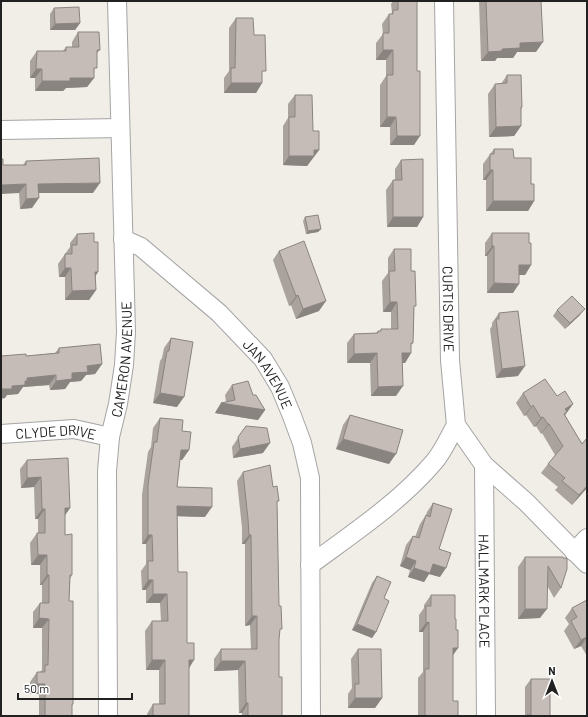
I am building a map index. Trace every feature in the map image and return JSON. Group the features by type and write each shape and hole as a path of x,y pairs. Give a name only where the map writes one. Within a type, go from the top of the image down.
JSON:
{"street":[{"name":"CAMERON AVENUE","path":"108,716 106,471 110,437 118,404 124,365 126,332 117,1"},
{"name":"CURTIS DRIVE","path":"444,1 450,360 456,425 484,465 526,502 581,558"},
{"path":"1,130 120,128"},
{"name":"JAN AVENUE","path":"123,240 141,247 219,313 263,359 280,387 302,443 310,478 311,716"},
{"path":"310,565 400,497 436,461 456,425"},
{"name":"CLYDE DRIVE","path":"1,434 74,429 110,437"},
{"name":"HALLMARK PLACE","path":"484,465 486,716"},
{"path":"581,558 587,538"}],"building":[{"path":"398,1 417,1 417,71 420,71 420,136 397,136 396,117 387,117 387,75 393,75 393,50 383,50 383,33 389,33 389,14 393,14 393,10 398,10"},
{"path":"486,1 541,1 543,42 520,43 520,48 502,49 502,51 488,52"},
{"path":"79,7 80,23 55,24 54,8"},
{"path":"236,18 253,18 254,35 265,35 266,71 262,71 262,83 231,83 231,68 235,68"},
{"path":"78,32 99,32 100,50 97,50 97,68 94,68 94,78 70,78 70,81 42,81 42,69 36,69 37,51 66,51 66,47 79,47"},
{"path":"507,75 521,75 521,126 496,127 495,84 507,83"},
{"path":"295,95 312,95 313,131 319,131 319,150 314,150 314,156 289,156 289,117 295,117"},
{"path":"494,149 513,149 514,158 531,158 531,184 534,184 534,201 493,201 493,170 490,170 490,154 494,154"},
{"path":"99,158 100,183 38,184 39,198 26,199 26,184 1,185 1,159 3,159 3,165 26,165 26,161"},
{"path":"423,159 423,217 393,217 393,180 402,180 401,160"},
{"path":"318,215 321,229 308,231 305,217"},
{"path":"94,233 94,242 98,242 98,272 95,272 96,290 72,291 71,268 65,268 65,254 72,254 72,245 77,245 77,234"},
{"path":"492,233 529,233 529,243 531,243 531,265 519,265 519,284 494,283 494,246 492,246"},
{"path":"304,241 326,301 303,309 298,295 296,296 279,251"},
{"path":"394,249 411,249 411,271 415,271 416,306 414,306 413,343 411,343 411,353 402,353 403,386 378,387 377,353 354,354 354,334 378,333 381,329 398,329 397,302 390,302 389,271 395,271"},
{"path":"572,296 585,309 570,323 557,310"},
{"path":"518,311 525,366 502,369 496,319 499,319 499,313"},
{"path":"171,338 193,342 184,397 160,393 167,351 169,351"},
{"path":"100,344 102,364 87,366 88,372 72,373 72,379 56,381 56,375 27,378 25,385 12,386 12,389 1,389 1,356 26,354 26,356 59,353 59,348"},
{"path":"545,379 557,396 565,391 573,404 565,409 567,412 564,414 582,444 587,438 587,486 579,495 562,481 565,478 548,464 563,446 549,424 543,417 541,418 533,405 531,407 523,393"},
{"path":"248,381 253,395 256,395 265,410 221,403 235,400 232,385"},
{"path":"350,415 403,430 396,454 343,439"},
{"path":"160,418 183,420 182,431 191,432 189,450 181,450 177,487 212,488 212,507 177,506 178,572 187,572 187,643 194,643 194,660 189,660 189,716 153,716 153,704 165,704 165,660 152,660 152,621 168,621 167,594 153,594 153,580 148,580 148,561 153,561 152,535 148,535 148,485 154,442 157,442"},
{"path":"246,426 267,428 270,443 240,449 238,437"},
{"path":"68,458 70,508 65,508 65,535 72,534 72,575 70,575 69,601 73,601 72,716 45,716 45,684 37,684 37,672 45,672 45,665 48,665 49,619 39,618 40,603 49,603 49,575 47,575 47,555 38,555 37,533 45,533 45,509 42,509 41,477 27,478 27,460"},
{"path":"270,465 273,487 277,486 279,501 277,501 279,606 281,606 282,629 280,629 279,640 279,677 282,677 282,716 248,716 248,703 246,703 245,661 221,661 221,649 257,649 257,616 252,616 251,535 249,535 243,472"},
{"path":"433,503 452,509 439,549 451,553 446,568 433,564 430,573 414,568 416,561 406,557 413,536 419,538 426,515 430,517"},
{"path":"525,557 567,558 567,569 561,588 548,566 547,609 525,609"},
{"path":"377,576 391,582 384,598 389,601 376,632 357,624"},
{"path":"431,595 455,595 455,619 456,630 458,630 458,648 453,648 453,701 458,701 458,716 425,716 425,669 429,669 429,622 426,623 426,606 431,606"},
{"path":"587,600 587,637 581,640 571,621 577,617 572,608"},
{"path":"358,649 381,649 382,698 355,698 355,684 359,684"},
{"path":"531,679 550,679 550,716 527,716 531,715"}]}
